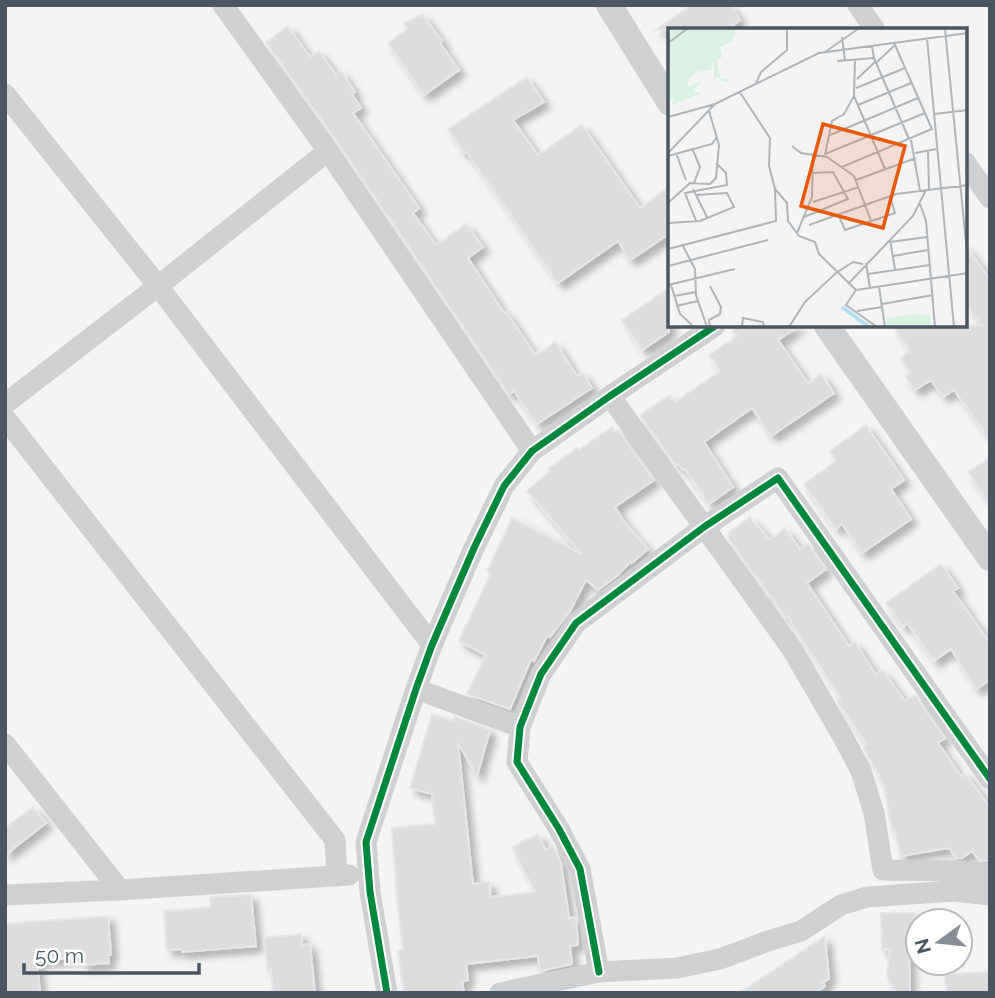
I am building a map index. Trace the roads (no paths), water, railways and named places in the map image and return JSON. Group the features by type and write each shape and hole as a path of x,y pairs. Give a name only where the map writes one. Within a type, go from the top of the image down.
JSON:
{"street":[{"path":"223,5 327,151 532,452"},
{"path":"858,5 874,28"},
{"path":"615,8 668,100"},
{"path":"5,94 158,286 432,645"},
{"path":"5,404 327,151"},
{"path":"967,165 990,198"},
{"path":"387,993 368,874 366,842 432,645 504,486 532,452 714,327"},
{"path":"828,327 987,549"},
{"path":"610,396 792,649 861,771 874,813 883,870 990,874"},
{"path":"5,418 335,840 337,876"},
{"path":"599,972 580,869 559,829 517,762 520,727 541,674 576,623 704,527 778,478 990,779"},
{"path":"416,689 520,727"},
{"path":"5,744 120,890"},
{"path":"5,895 368,874"},
{"path":"500,993 599,972 677,968 720,959 801,931 841,905 867,897 954,891 990,895"}]}
